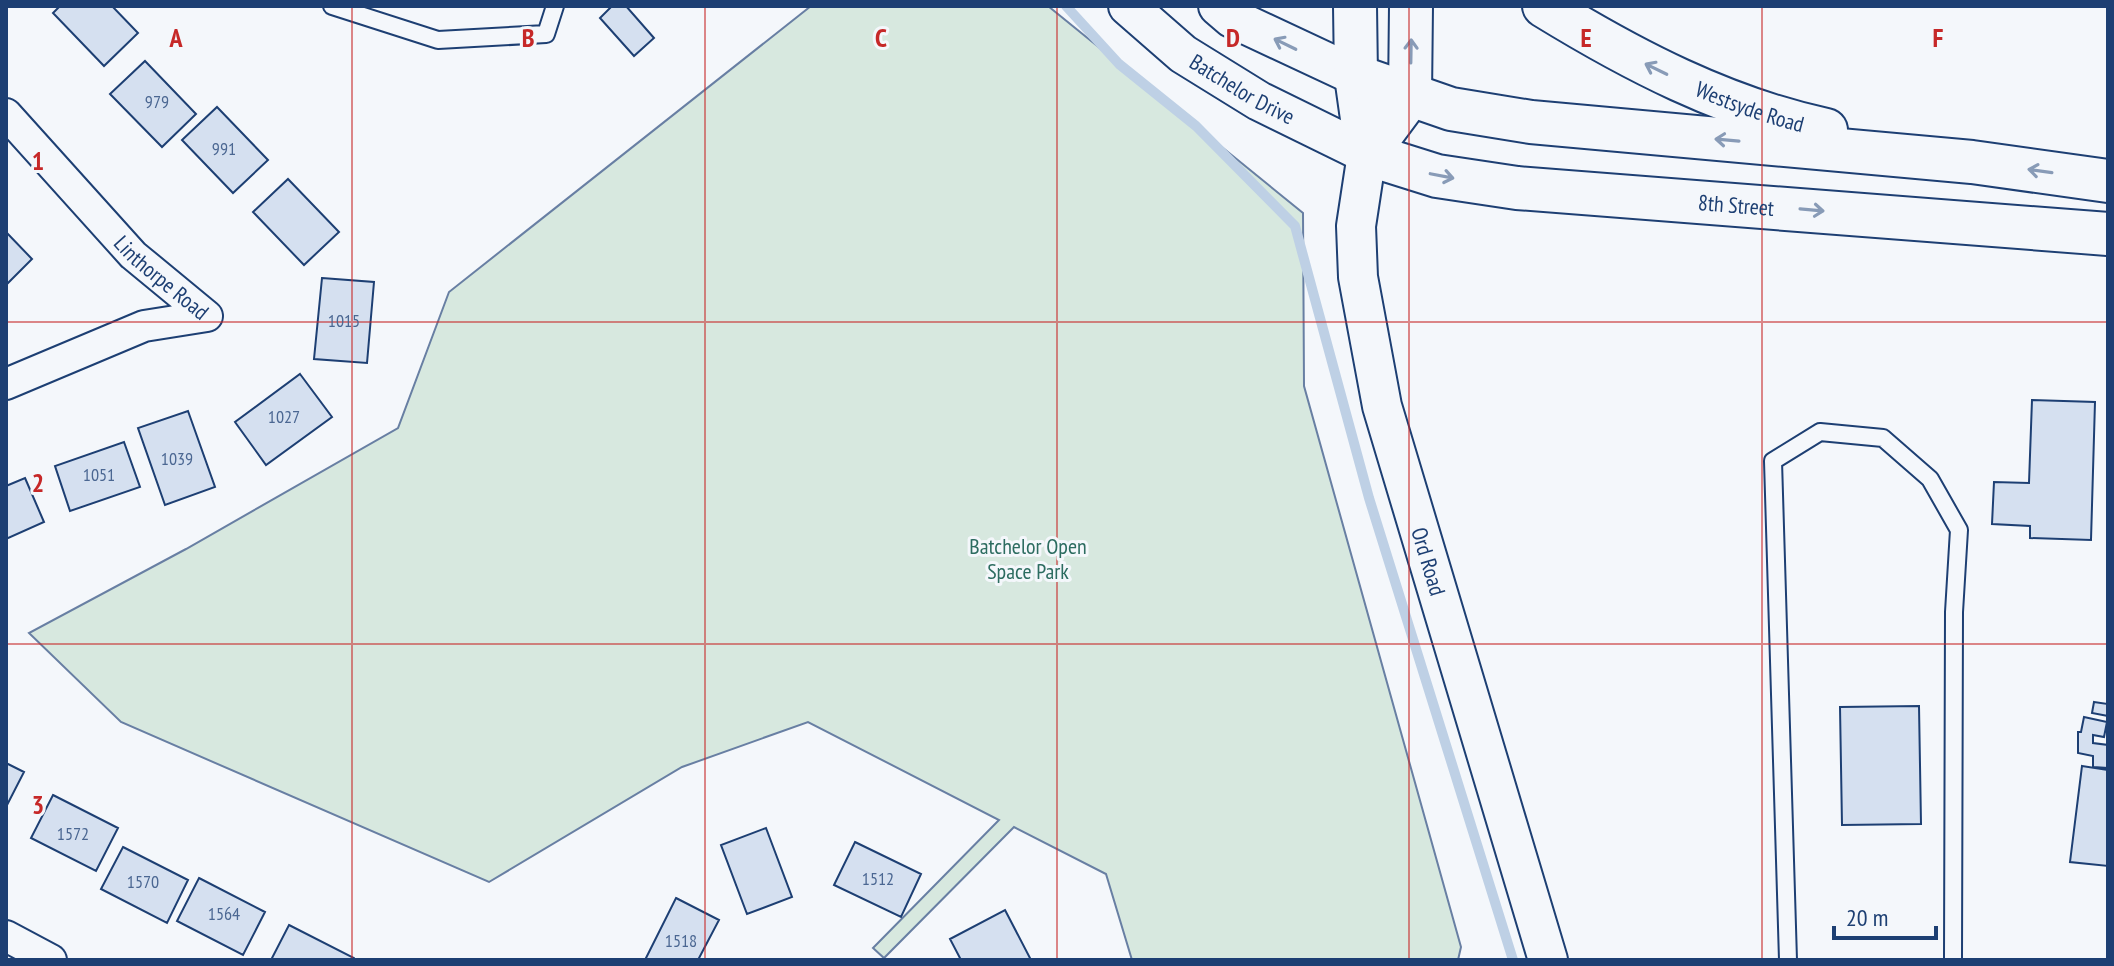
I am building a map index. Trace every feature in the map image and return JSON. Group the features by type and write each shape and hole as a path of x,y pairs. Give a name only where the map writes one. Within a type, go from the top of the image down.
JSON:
{"main road":[{"path":"1355,6 1356,76 1367,154"},
{"path":"1367,154 1410,96 1411,6"},
{"name":"Westsyde Road","path":"1544,6 1608,46 1694,88 1793,123 1972,162"},
{"path":"1356,76 1451,109 1531,122 1972,162 2108,181"},
{"name":"8th Street","path":"1367,154 1437,176 1517,188 2107,234"}],"street":[{"name":"Batchelor Drive","path":"1128,6 1183,54 1246,94 1367,154"},
{"path":"1218,6 1232,18 1356,76"},
{"name":"Linthorpe Road","path":"6,114 133,255 207,316 144,326 6,384"},
{"name":"Ord Road","path":"1367,154 1356,226 1358,277 1382,406 1548,960"},
{"path":"6,936 51,960"}],"lane":[{"path":"332,6 438,40 546,34 555,6"},
{"path":"1788,960 1773,461 1820,432 1883,438 1930,479 1959,530 1954,612 1953,960"}],"green space":[{"name":"Batchelor Open Space Park","path":"811,6 1048,6 1303,213 1304,386 1461,947 1458,960 1132,960 1106,874 1014,827 884,958 873,948 999,820 808,722 682,767 489,882 121,722 29,633 186,549 398,428 449,292"}],"building":[{"path":"60,6 112,6 138,33 104,66 53,13"},
{"path":"612,6 626,6 654,38 634,56 600,18"},
{"path":"145,61 196,114 162,147 110,94"},
{"path":"217,107 268,160 233,193 182,140"},
{"path":"288,179 339,232 304,265 253,212"},
{"path":"6,232 32,259 6,285"},
{"path":"322,278 374,282 367,363 314,359"},
{"path":"300,374 332,417 266,465 235,422"},
{"path":"2032,400 2095,402 2091,540 2030,538 2030,526 1992,524 1994,482 2029,483"},
{"path":"188,411 215,487 165,505 138,428"},
{"path":"124,442 140,487 70,511 55,466"},
{"path":"25,478 44,522 6,539 6,486"},
{"path":"2094,702 2108,704 2108,716 2092,713"},
{"path":"1919,706 1921,824 1842,825 1840,707"},
{"path":"2084,717 2107,722 2104,737 2093,735 2093,743 2108,745 2108,768 2093,767 2093,756 2078,753 2078,732 2081,732"},
{"path":"6,763 24,772 6,807"},
{"path":"2082,766 2108,770 2108,866 2070,862"},
{"path":"53,795 118,828 96,871 31,838"},
{"path":"766,828 792,897 747,914 721,845"},
{"path":"855,842 921,874 901,917 834,885"},
{"path":"123,847 188,880 167,923 101,889"},
{"path":"199,878 265,912 243,955 177,921"},
{"path":"676,898 719,920 698,960 645,960"},
{"path":"1005,910 1031,960 961,960 950,939"},
{"path":"289,925 354,958 354,960 271,960"}],"waterway":[{"path":"1066,6 1119,64 1196,126 1295,226 1369,498 1513,960"}]}
